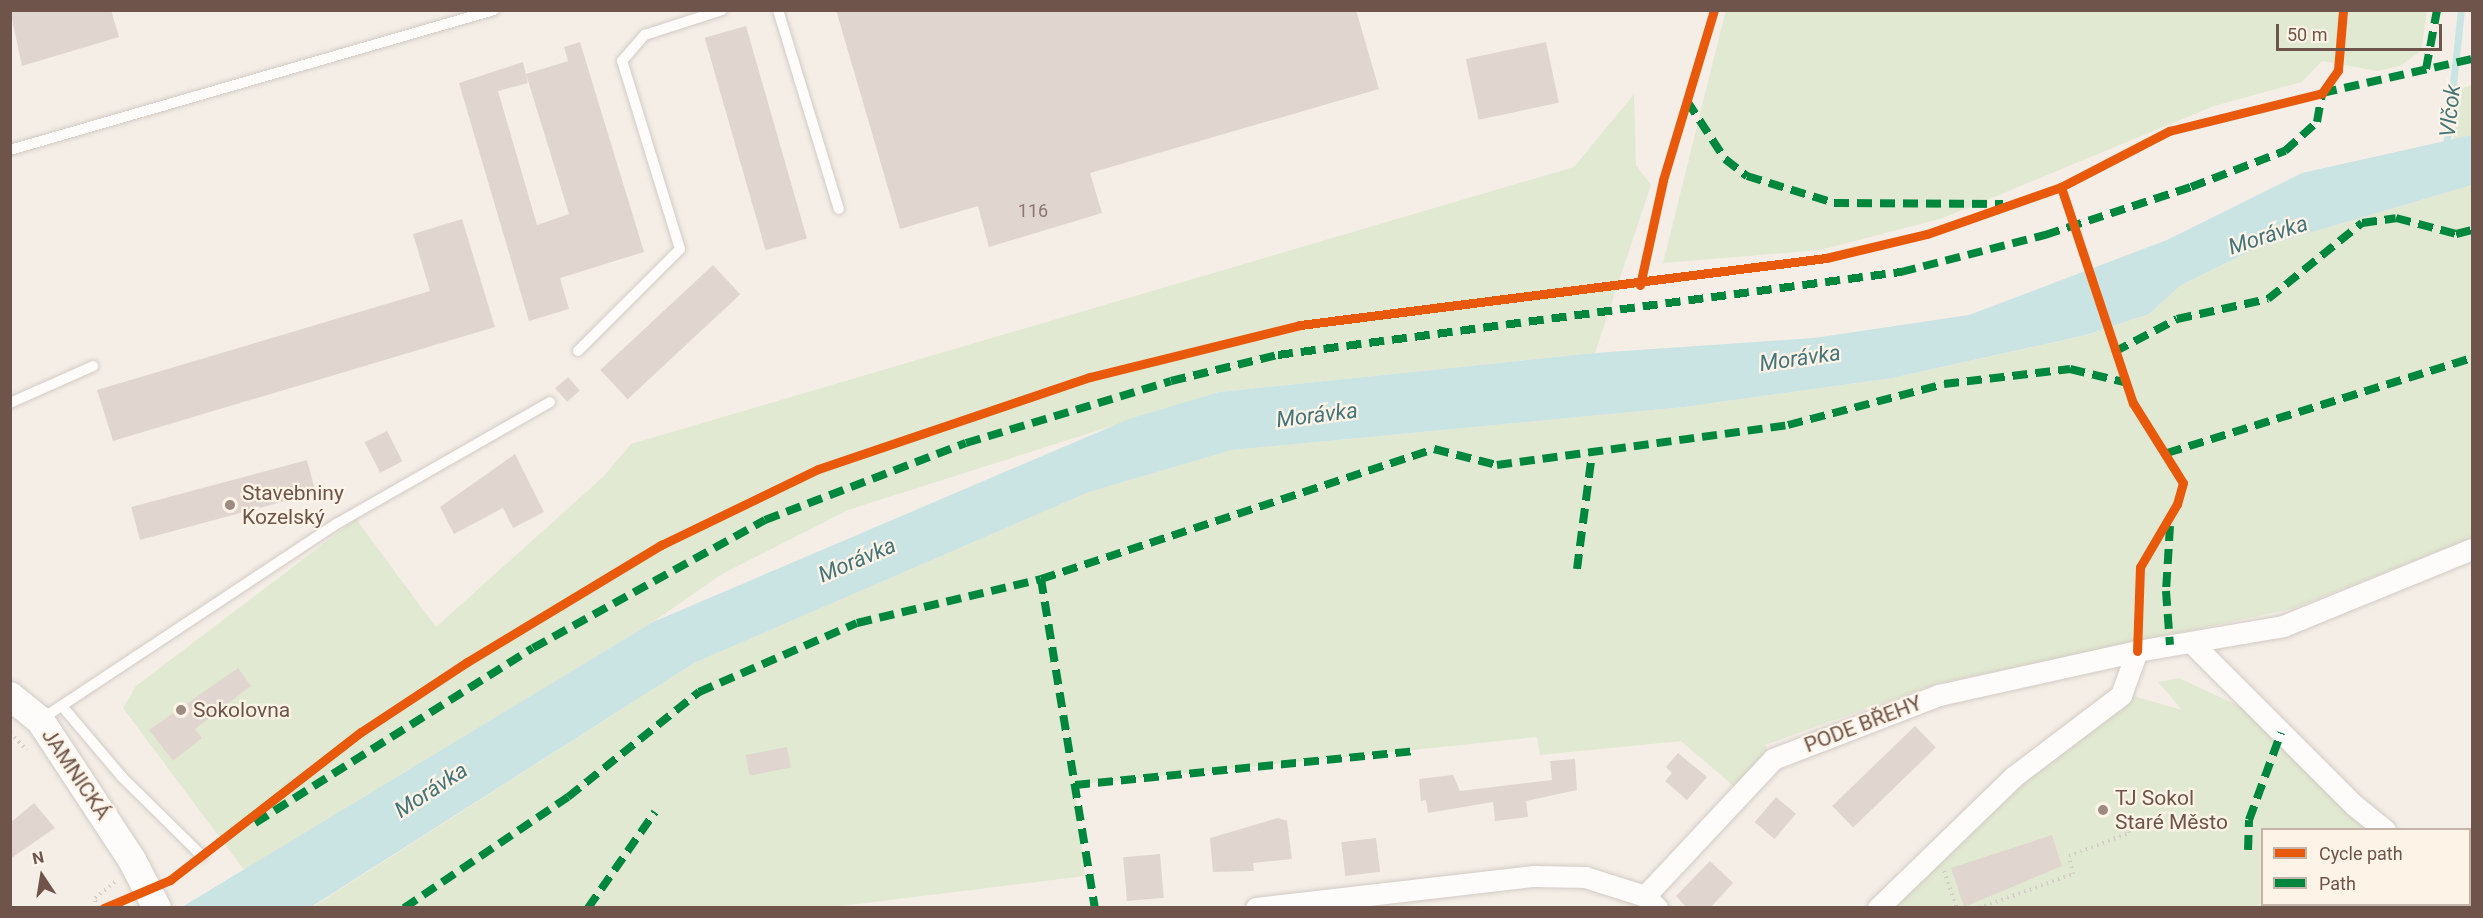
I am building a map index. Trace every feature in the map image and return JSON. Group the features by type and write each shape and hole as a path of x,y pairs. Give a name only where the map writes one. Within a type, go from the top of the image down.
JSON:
{"main road":[{"name":"JAMNICKÁ","path":"10,696 51,713 126,869 157,908"}],"street":[{"name":"PODE BŘEHY","path":"1256,908 1534,876 1585,878 1651,902 1773,759 1939,695 2137,651 2283,626 2472,549"},
{"path":"2191,642 2354,805 2383,828"},
{"path":"1878,908 2013,777 2121,695 2137,651"}],"lane":[{"path":"10,150 494,10"},
{"path":"578,351 680,249 622,61 645,35 722,10"},
{"path":"778,10 839,209"},
{"path":"10,403 93,366"},
{"path":"202,856 122,777 51,713 338,524 550,402"}],"path":[{"path":"1979,908 2073,874 2069,856 2129,833 2128,819"},
{"path":"1937,850 1957,908"},
{"path":"96,908 101,891 126,869"}],"green space":[{"path":"1726,10 2427,11 2421,51 2400,66 2377,71 2322,61 2302,82 2214,106 1943,218 1821,250 1663,263"},
{"path":"2472,85 2472,135 2453,140 2462,88"},
{"path":"1634,94 1636,165 1651,185 1595,353 1219,392 848,510 722,574 653,622 244,870 123,708 136,686 356,519 436,627 603,477 631,444 1574,167"},
{"path":"2472,185 2472,538 2292,609 1936,684 1765,745 1771,754 1737,789 1681,741 1540,755 1537,737 1075,785 1085,876 825,908 311,908 694,663 1089,492 1232,450 1684,407 1892,378 2087,335 2149,314 2181,285 2255,249"},
{"name":"TJ Sokol Staré Město","path":"2179,678 2250,711 2374,828 2261,828 2261,906 2471,906 2471,900 2472,908 1892,908 2000,801 2130,695 2182,710 2158,682"}],"water":[{"name":"Morávka","path":"2472,135 2472,185 2255,249 2181,285 2149,314 2086,335 1892,378 1684,407 1232,450 1089,492 694,663 311,907 182,907 653,622 1129,419 1219,392 1595,353 1814,338 1969,315 2167,240 2302,173"}],"building":[{"path":"10,10 111,10 119,37 22,66"},
{"path":"836,10 1356,10 1379,89 1090,173 1102,213 989,247 978,206 900,229"},
{"path":"746,26 807,238 766,250 705,38"},
{"path":"580,42 644,252 560,278 569,309 529,321 459,83 523,62 528,83 498,91 537,225 569,214 526,74 568,61 564,47"},
{"path":"1546,42 1559,103 1479,120 1466,59"},
{"path":"462,219 495,327 113,441 97,390 430,291 413,234"},
{"path":"713,265 740,294 628,399 600,370"},
{"path":"568,377 580,391 567,402 555,388"},
{"path":"387,431 402,461 380,473 365,442"},
{"path":"515,454 544,512 513,528 503,508 454,534 440,507"},
{"path":"307,460 316,493 140,540 131,507"},
{"name":"Sokolovna","path":"238,668 251,686 195,729 202,738 173,761 149,730"},
{"path":"1915,726 1936,748 1853,827 1832,806"},
{"path":"787,747 791,768 750,776 746,755"},
{"path":"1678,753 1707,777 1687,800 1665,781 1672,773 1666,767"},
{"path":"1575,759 1577,790 1526,801 1528,817 1495,821 1493,802 1428,813 1426,800 1421,801 1419,779 1453,775 1460,791 1552,780 1550,761"},
{"path":"1776,797 1796,814 1775,839 1755,822"},
{"path":"34,803 55,828 10,859 10,823"},
{"path":"1278,818 1287,821 1292,859 1253,863 1254,871 1213,872 1210,838"},
{"path":"2052,835 2062,866 1964,907 1951,868"},
{"path":"1376,838 1380,872 1345,876 1341,842"},
{"path":"1160,854 1164,898 1127,901 1123,857"},
{"path":"1710,861 1733,883 1710,908 1687,908 1676,896"}],"waterway":[{"name":"Vlčok","path":"2446,148 2461,10"}],"marked path":[{"path":"2426,69 2437,10"},
{"path":"255,823 533,648 765,520 966,443 1171,381 1278,355 1901,272 2045,235 2191,187 2285,151 2317,122 2322,93 2472,59"},
{"path":"1687,101 1725,159 1747,176 1834,203 2003,204"},
{"path":"2114,352 2177,319 2268,299 2362,223 2396,218 2456,234 2472,230"},
{"path":"2167,453 2472,358"},
{"path":"404,908 568,797 699,692 857,623 1041,579 1434,449 1497,465 1788,425 1944,384 2070,369 2128,383"},
{"path":"1577,569 1592,454"},
{"path":"2170,526 2166,591 2170,645"},
{"path":"1041,579 1095,908"},
{"path":"2248,850 2249,820 2281,733"},
{"path":"1075,785 1414,751"},
{"path":"588,908 655,812"}],"cycle path":[{"path":"1640,285 1663,180 1714,10"},
{"path":"104,908 170,880 361,732 467,662 661,545 818,469 1090,377 1300,325 1826,258 1927,234 2061,187 2169,131 2322,93 2338,70 2343,10"},
{"path":"2061,187 2133,403 2183,483 2177,504 2140,567 2137,651"}],"place":[{"name":"Stavebniny Kozelský","path":"230,505"},
{"name":"Sokolovna","path":"181,710"},
{"name":"TJ Sokol Staré Město","path":"2103,810"}]}
